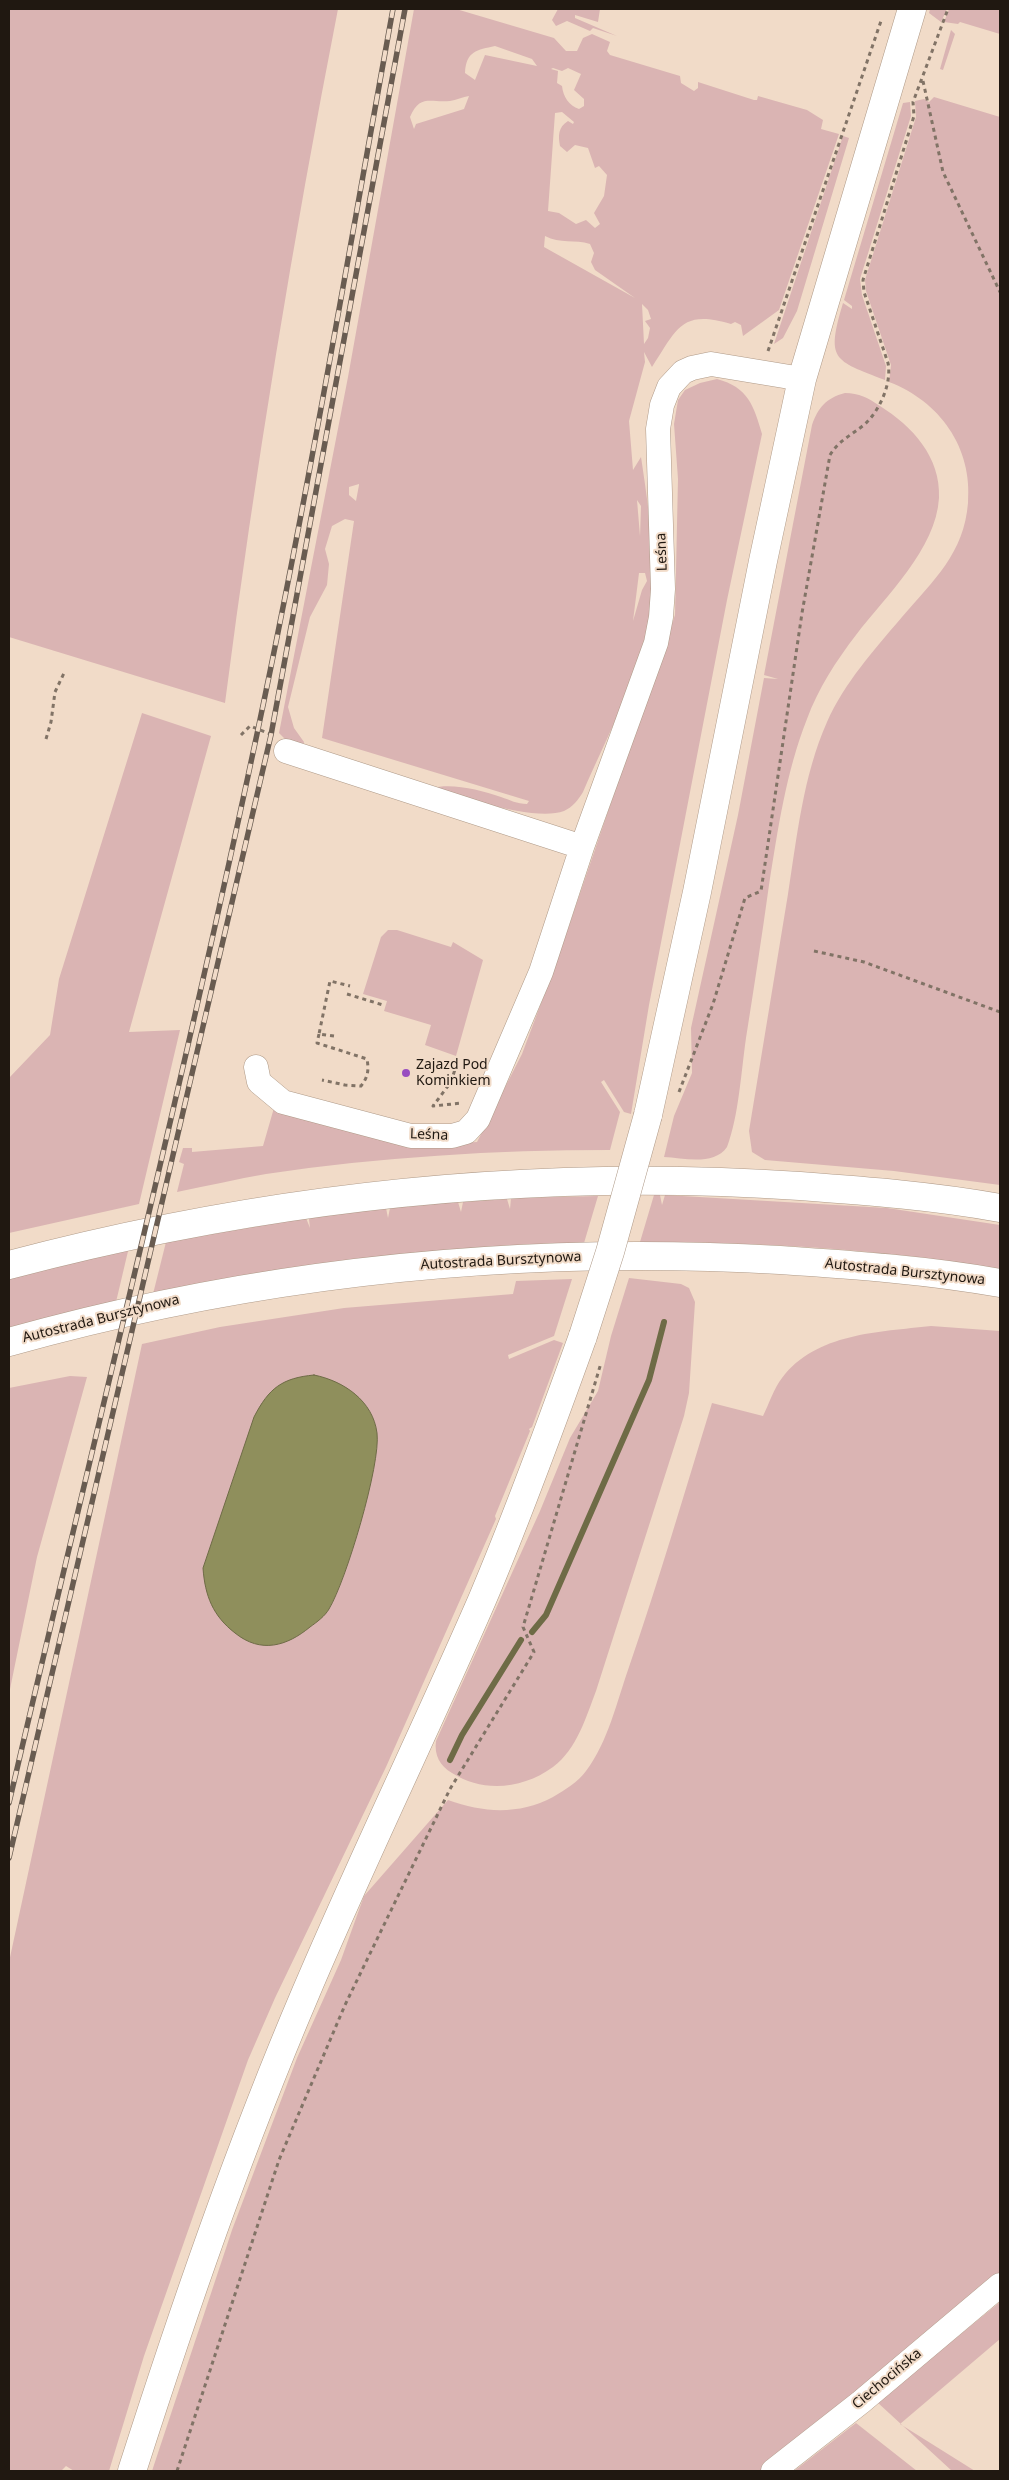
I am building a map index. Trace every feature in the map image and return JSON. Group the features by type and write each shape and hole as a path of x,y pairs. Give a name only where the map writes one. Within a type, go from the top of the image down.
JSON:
{"main road":[{"path":"132,2471 187,2302 247,2135 310,1984 482,1598 538,1462 583,1336 610,1252 648,1115 693,911 763,561 802,379 912,9"},
{"path":"9,1266 101,1241 241,1213 380,1194 487,1185 591,1180 758,1183 877,1192 961,1201 1000,1208"},
{"name":"Autostrada Bursztynowa","path":"9,1342 177,1300 322,1276 404,1266 531,1258 710,1256 852,1264 1000,1283"}],"street":[{"name":"Leśna","path":"256,1067 259,1082 282,1102 411,1136 436,1138 466,1132 478,1119 541,972 582,847 638,697 659,628 663,589 658,429 665,396 669,387 683,372 701,365 721,365 802,379"},
{"path":"286,751 582,847"},
{"name":"Ciechocińska","path":"773,2471 861,2402 1000,2286"}],"path":[{"path":"678,1094 712,1004 745,898 761,891 802,613 830,455 836,444 866,423 885,394 888,363 864,292 862,280 914,116 913,102 948,9"},
{"path":"761,373 882,18"},
{"path":"923,79 943,172 1000,292"},
{"path":"46,739 51,722 55,692 65,671"},
{"path":"241,735 250,726 280,738 286,751"},
{"path":"814,951 864,962 1000,1012"},
{"path":"322,1080 360,1086 367,1078 369,1068 367,1059 316,1044 330,981 350,986"},
{"path":"347,994 383,1005"},
{"path":"319,1034 334,1036"},
{"path":"457,1063 451,1082 433,1106 457,1102 484,1107"},
{"path":"177,2471 279,2160 345,2005 450,1788 534,1652 524,1627 603,1356"}],"shaded area":[{"path":"9,9 338,9 276,355 225,703 9,637"},
{"path":"414,9 456,9 554,38 566,51 577,51 583,38 592,34 610,42 607,51 610,55 680,76 681,83 694,91 698,88 698,82 754,100 757,100 758,96 807,110 823,120 821,129 839,134 779,310 743,336 741,325 735,322 731,324 701,319 691,321 675,333 652,367 644,352 645,362 629,421 633,470 641,457 651,530 653,586 648,627 634,675 583,792 575,803 564,811 551,814 517,811 461,797 432,788 449,786 466,788 520,803 527,804 529,801 322,738 354,521 345,519 332,526 325,549 329,564 327,585 310,617 288,707 294,728 304,742 302,750 288,742 279,733 348,377","holes":["495,46 532,59 537,66 485,55 475,80 465,73 470,56 478,50","568,68 581,74 574,90 584,99 584,106 579,109 572,106 567,100 562,86 557,83 558,71 551,69 562,71","469,96 464,109 416,124 414,129 410,117 418,105 426,101 450,101","562,112 574,122 573,124 568,121 561,129 559,135 560,146 567,152 575,145 588,148 595,168 599,166 607,175 604,196 594,213 600,224 595,228 586,220 576,224 559,213 548,211 555,113","545,236 556,240 590,244 594,253 591,262 595,270 635,298 544,247","642,304 648,310 651,319 645,321 650,328 648,338 644,344","359,484 356,501 349,495 349,487","637,500 641,506 640,537","639,573 645,573 647,581 642,590 633,621"]},
{"path":"558,9 600,9 598,22 575,15 575,18 617,36 593,28 590,31 567,21 556,26 552,20"},
{"path":"930,9 947,9 941,22 929,13"},
{"path":"949,9 1000,9 1000,34 960,22 958,24 944,22"},
{"path":"951,30 955,34 943,70 940,69"},
{"path":"934,97 1000,117 1000,1185 894,1171 765,1160 752,1152 749,1131 802,807 806,785 819,743 834,707 851,680 946,565 961,537 965,521 968,503 968,483 965,463 958,445 949,429 923,401 907,390 889,382 891,365 866,291 865,280 916,117 915,101 924,99 929,102"},
{"path":"910,102 911,116 860,279 862,295 886,366 885,380 844,362 838,355 835,347 835,336 843,303 852,309 852,306 844,300 903,103"},
{"path":"843,136 849,138 797,311 783,338 774,344"},
{"path":"717,379 736,387 748,399 762,434 727,600 649,1005 631,1114 624,1112 604,1080 601,1082 620,1112 610,1150 481,1153 352,1163 266,1174 177,1192 184,1164 179,1162 183,1148 192,1148 192,1152 263,1146 278,1094 428,1145 477,1142 522,1054 558,958 675,615 678,479 674,424 678,400 685,390 700,383"},
{"path":"845,393 863,396 880,406 903,423 922,444 930,456 938,483 939,498 936,517 929,535 908,571 856,635 828,676 811,708 793,759 779,822 737,1107 727,1147 721,1153 707,1159 664,1157 674,1116 692,1073 691,1028 738,815 764,678 778,679 764,675 812,425 824,404"},
{"path":"142,713 211,736 129,1032 180,1030 139,1204 9,1233 9,1078 50,1035 59,979"},
{"path":"388,930 397,930 451,947 453,942 483,960 456,1056 425,1045 431,1025 384,1011 387,1001 363,994 381,937"},
{"path":"654,1195 660,1195 662,1205 665,1195 887,1208 1000,1225 1000,1269 911,1256 821,1248 730,1243 640,1242"},
{"path":"598,1196 584,1243 530,1244 422,1253 153,1294 166,1242 306,1218 310,1228 309,1219 311,1218 386,1208 388,1218 390,1208 458,1202 461,1212 463,1202 507,1199 510,1209 511,1198"},
{"path":"129,1247 116,1302 9,1328 9,1279"},
{"path":"629,1278 681,1284 689,1288 695,1302 689,1393 684,1416 596,1691 575,1742 553,1767 529,1780 503,1786 477,1784 452,1773 444,1767 437,1755 436,1741 540,1511 570,1438 598,1391 611,1336"},
{"path":"572,1279 554,1336 508,1355 509,1359 554,1340 563,1343 532,1427 529,1429 530,1431 495,1516 496,1519 386,1767 275,1998 248,2060 144,2356 109,2471 74,2471 66,2466 61,2471 9,2471 9,1962 142,1344 220,1327 344,1308 513,1294 516,1281"},
{"path":"931,1326 1000,1331 1000,2289 765,2471 152,2471 232,2230 297,2058 341,1960 364,1896 448,1800 488,1810 527,1807 540,1803 567,1789 583,1775 594,1760 611,1721 712,1403 763,1416 782,1378 796,1363 812,1352 830,1343 850,1337"},
{"path":"314,1375 336,1382 346,1388 355,1394 370,1411 377,1433 374,1470 353,1549 336,1595 327,1612 301,1634 283,1643 274,1645 254,1644 235,1633 221,1620 208,1596 203,1568 254,1417 265,1399 278,1386 293,1379"},
{"path":"70,1376 87,1377 37,1557 9,1694 9,1388"},
{"path":"1000,2302 1000,2339 900,2424 877,2402"},
{"path":"856,2423 917,2471 794,2471"},
{"path":"903,2426 975,2471 952,2471"}],"waterway":[{"path":"532,1632 546,1615 649,1380 664,1322"},
{"path":"450,1760 462,1735 521,1640"}],"railway":[{"path":"9,1803 167,1136 257,734 311,463 393,9"},
{"path":"9,1858 271,735 405,9"}],"place":[{"name":"Zajazd Pod Kominkiem","path":"406,1073"}]}
